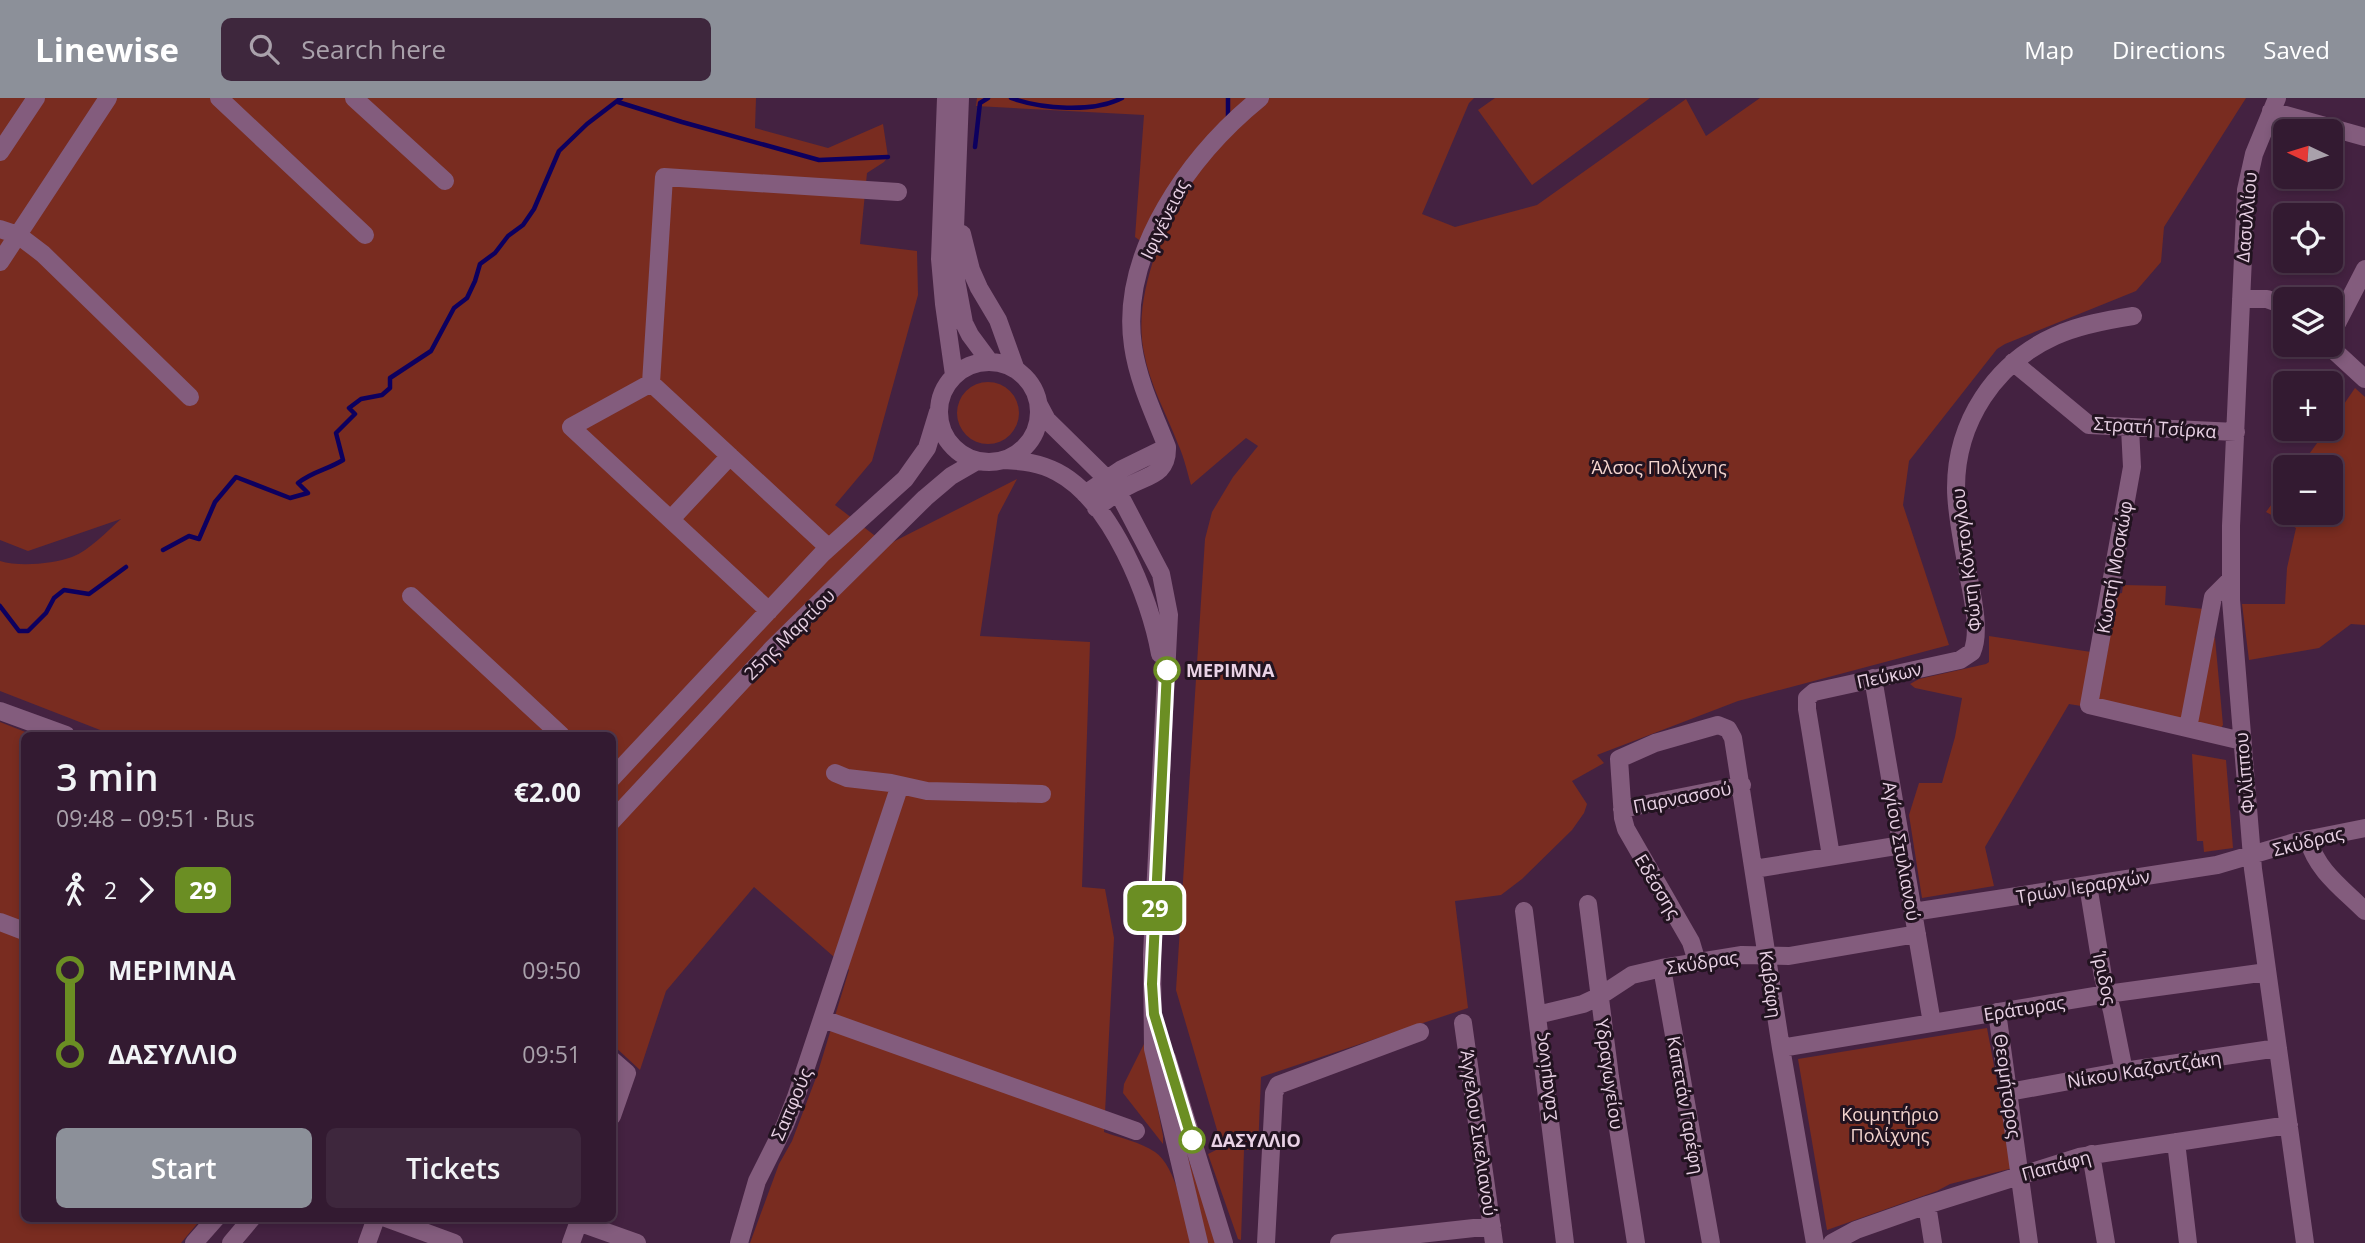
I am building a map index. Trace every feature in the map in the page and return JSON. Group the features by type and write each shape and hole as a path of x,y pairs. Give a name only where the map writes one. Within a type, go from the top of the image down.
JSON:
{"street":[{"path":"0,152 36,98"},
{"path":"0,262 107,98"},
{"path":"219,98 365,235"},
{"path":"354,98 445,181"},
{"path":"946,98 940,259 954,375"},
{"path":"960,98 955,252 960,306 970,335 990,362"},
{"name":"Ιφιγένειας","path":"1091,501 1113,486 1138,460 1167,447 1145,393 1133,347 1132,313 1139,272 1157,224 1183,178 1228,125 1260,98"},
{"path":"2274,105 2365,137"},
{"name":"Δασυλλίου","path":"2241,299 2247,180 2254,154 2274,105"},
{"path":"651,383 664,177 898,192"},
{"path":"956,193 971,271 998,320 1016,370"},
{"path":"0,229 18,235 43,254 190,397"},
{"path":"2343,312 2365,270"},
{"path":"2241,299 2273,301"},
{"name":"Φιλίππου","path":"2241,299 2230,580 2252,856 2305,1243"},
{"name":"Φώτη Κόντογλου","path":"1972,652 1976,632 1956,501 1958,460 1979,401 1992,382 2013,362 2055,335 2133,316"},
{"path":"2341,357 2365,379"},
{"name":"Στρατή Τσίρκα","path":"2013,362 2085,423 2130,428 2236,432"},
{"path":"1039,405 1037,426 1027,445 1016,454 990,463 962,455 950,444 941,429 938,412 940,399 954,375 977,363 999,363 1016,370 1035,392 1047,420 1113,486 1161,574 1169,615 1152,955 1153,1049 1199,1243"},
{"path":"651,383 829,548"},
{"path":"651,383 570,427 769,611"},
{"name":"25ης Μαρτίου","path":"616,774 829,548 905,480 927,448 938,412"},
{"name":"Κωστή Μοσκώφ","path":"2130,428 2132,467 2089,705 2188,728"},
{"path":"671,520 730,456"},
{"path":"1003,460 1022,461 1048,468 1072,481 1091,501 1129,560 1140,583 1156,633 1167,692"},
{"name":"25ης Μαρτίου","path":"616,817 772,649 925,498 977,461"},
{"path":"2230,580 2214,597 2188,728 2242,741"},
{"path":"411,596 558,732"},
{"name":"Πεύκων","path":"1831,856 1807,698 1814,692 1960,660 1972,652"},
{"name":"Αγίου Στυλιανού","path":"1873,678 1932,1023"},
{"path":"0,711 58,732"},
{"name":"Εδέσσης","path":"1697,962 1691,942 1624,823 1619,759 1655,743 1711,725 1725,727"},
{"name":"Καβάφη","path":"1725,727 1733,738 1742,785 1781,1048 1815,1243"},
{"path":"835,773 850,779 927,791 1042,794"},
{"name":"Σαπφούς","path":"739,1243 757,1181 791,1111 900,785"},
{"name":"Παρνασσού","path":"1622,809 1742,785"},
{"name":"Σκύδρας","path":"2252,856 2308,839 2365,828"},
{"path":"2308,839 2317,863 2365,911"},
{"path":"1754,869 1902,845"},
{"name":"Τριών Ιεραρχών","path":"1913,912 2217,865 2252,856"},
{"name":"Ίριδος","path":"2088,885 2124,1071"},
{"name":"Υδραγωγείου","path":"1588,904 1610,1077 1636,1243"},
{"name":"Σαλαμίνος","path":"1524,911 1565,1243"},
{"path":"0,922 21,930"},
{"name":"Σκύδρας","path":"1537,1015 1577,1006 1600,996 1632,975 1662,968 1742,955 1789,956 1917,934"},
{"name":"Καπετάν Γαρέφη","path":"1662,968 1710,1243"},
{"name":"Εράτυρας","path":"1781,1048 2107,994 2267,972"},
{"name":"Θεομήτορος","path":"1997,1012 2029,1243"},
{"path":"1154,1014 1224,1243"},
{"path":"823,1019 1136,1131"},
{"name":"Άγγελου Σικελιανού","path":"1463,1023 1493,1234"},
{"path":"1266,1243 1274,1093 1278,1085 1420,1032"},
{"name":"Νίκου Καζαντζάκη","path":"2010,1092 2124,1071 2278,1048"},
{"path":"616,1063 627,1073 616,1105"},
{"name":"Παπάφη","path":"1834,1243 1856,1230 1927,1205 2091,1154 2290,1125"},
{"path":"2176,1142 2188,1243"},
{"path":"2091,1154 2106,1243"},
{"path":"1927,1205 1933,1243"},
{"path":"194,1243 212,1222"},
{"path":"231,1243 249,1222"},
{"path":"367,1243 375,1222"},
{"path":"397,1222 454,1243"},
{"path":"571,1243 578,1222"},
{"path":"584,1222 637,1243"},
{"path":"1339,1243 1493,1234"}],"green space":[{"path":"0,98 756,98 755,128 828,148 883,124 888,157 867,173 860,244 917,251 918,295 872,461 835,505 887,545 1017,479 998,515 980,636 1090,642 1082,887 1105,889 1114,938 1104,1132 1143,1146 1162,1159 1179,1194 1190,1243 750,1243 779,1164 792,1141 817,1075 849,970 754,887 666,991 640,1070 616,1048 616,732 105,732 0,691 0,561 36,564 72,557 91,545 121,519 28,551 0,540"},
{"name":"Άλσος Πολίχνης","path":"977,98 1474,98 1469,103 1422,214 1455,227 1537,205 1686,99 1706,136 1760,98 2246,98 2164,227 2161,262 2136,291 1997,349 1909,461 1903,505 1949,645 1738,701 1597,755 1604,763 1572,781 1587,804 1572,830 1522,879 1501,895 1455,901 1468,1008 1261,1077 1258,1150 1244,1150 1241,1240 1238,1239 1208,1154 1222,1147 1176,990 1205,539 1212,512 1233,477 1258,446 1246,438 1191,485 1182,454 1150,376 1141,327 1146,289 1156,252 1135,237 1144,115 976,106"},
{"path":"1495,98 1650,98 1532,185 1478,110"},
{"path":"988,382 1010,391 1019,413 1010,435 988,444 966,435 957,413 966,391"},
{"path":"2355,388 2365,397 2365,625 2351,624 2319,648 2249,660 2242,604 2285,604 2287,568 2296,528 2290,525 2343,525 2343,455 2309,455 2318,441 2343,441 2343,406"},
{"path":"2273,502 2273,516 2266,512"},
{"path":"2123,585 2166,586 2165,605 2204,609 2184,723 2069,704 1985,847 1994,886 1922,898 1909,815 1919,783 1942,783 1955,737 1962,698 1915,688 1910,684 1919,679 1986,664 1989,662 1989,636 2107,654 2117,594 2122,593"},
{"path":"2211,636 2215,638 2223,725 2221,728 2197,723"},
{"path":"0,722 25,732 21,732 21,1222 199,1222 181,1243 0,1243"},
{"path":"2192,754 2226,760 2233,848 2204,852 2203,841 2197,841"},
{"name":"Κοιμητήριο Πολίχνης","path":"1987,1028 2013,1168 1950,1184 1827,1230 1798,1059"},
{"path":"1145,1042 1163,1144 1123,1093 1124,1084"},
{"path":"1174,1116 1211,1226 1216,1243 1206,1243"}],"waterway":[{"path":"163,550 189,536 199,539 215,502 236,477 290,498 308,493 298,483 343,460 336,433 355,414 349,408 361,399 382,395 390,388 390,378 431,351 454,308 467,298 480,264 523,225 534,209 559,151 587,124 621,98"},
{"path":"975,147 980,103 988,98"},
{"path":"1011,98 1037,105 1067,108 1097,106 1122,98"},
{"path":"1228,98 1228,117"},
{"path":"618,102 819,160 888,157"},
{"path":"0,606 19,631 28,631 46,613 54,598 64,590 89,594 126,567"}],"bus line":[{"name":"29","path":"1167,670 1152,984 1154,1014 1192,1140"}],"place":[{"name":"ΜΕΡΙΜΝΑ","path":"1167,670"},
{"name":"ΔΑΣΥΛΛΙΟ","path":"1192,1140"}]}
